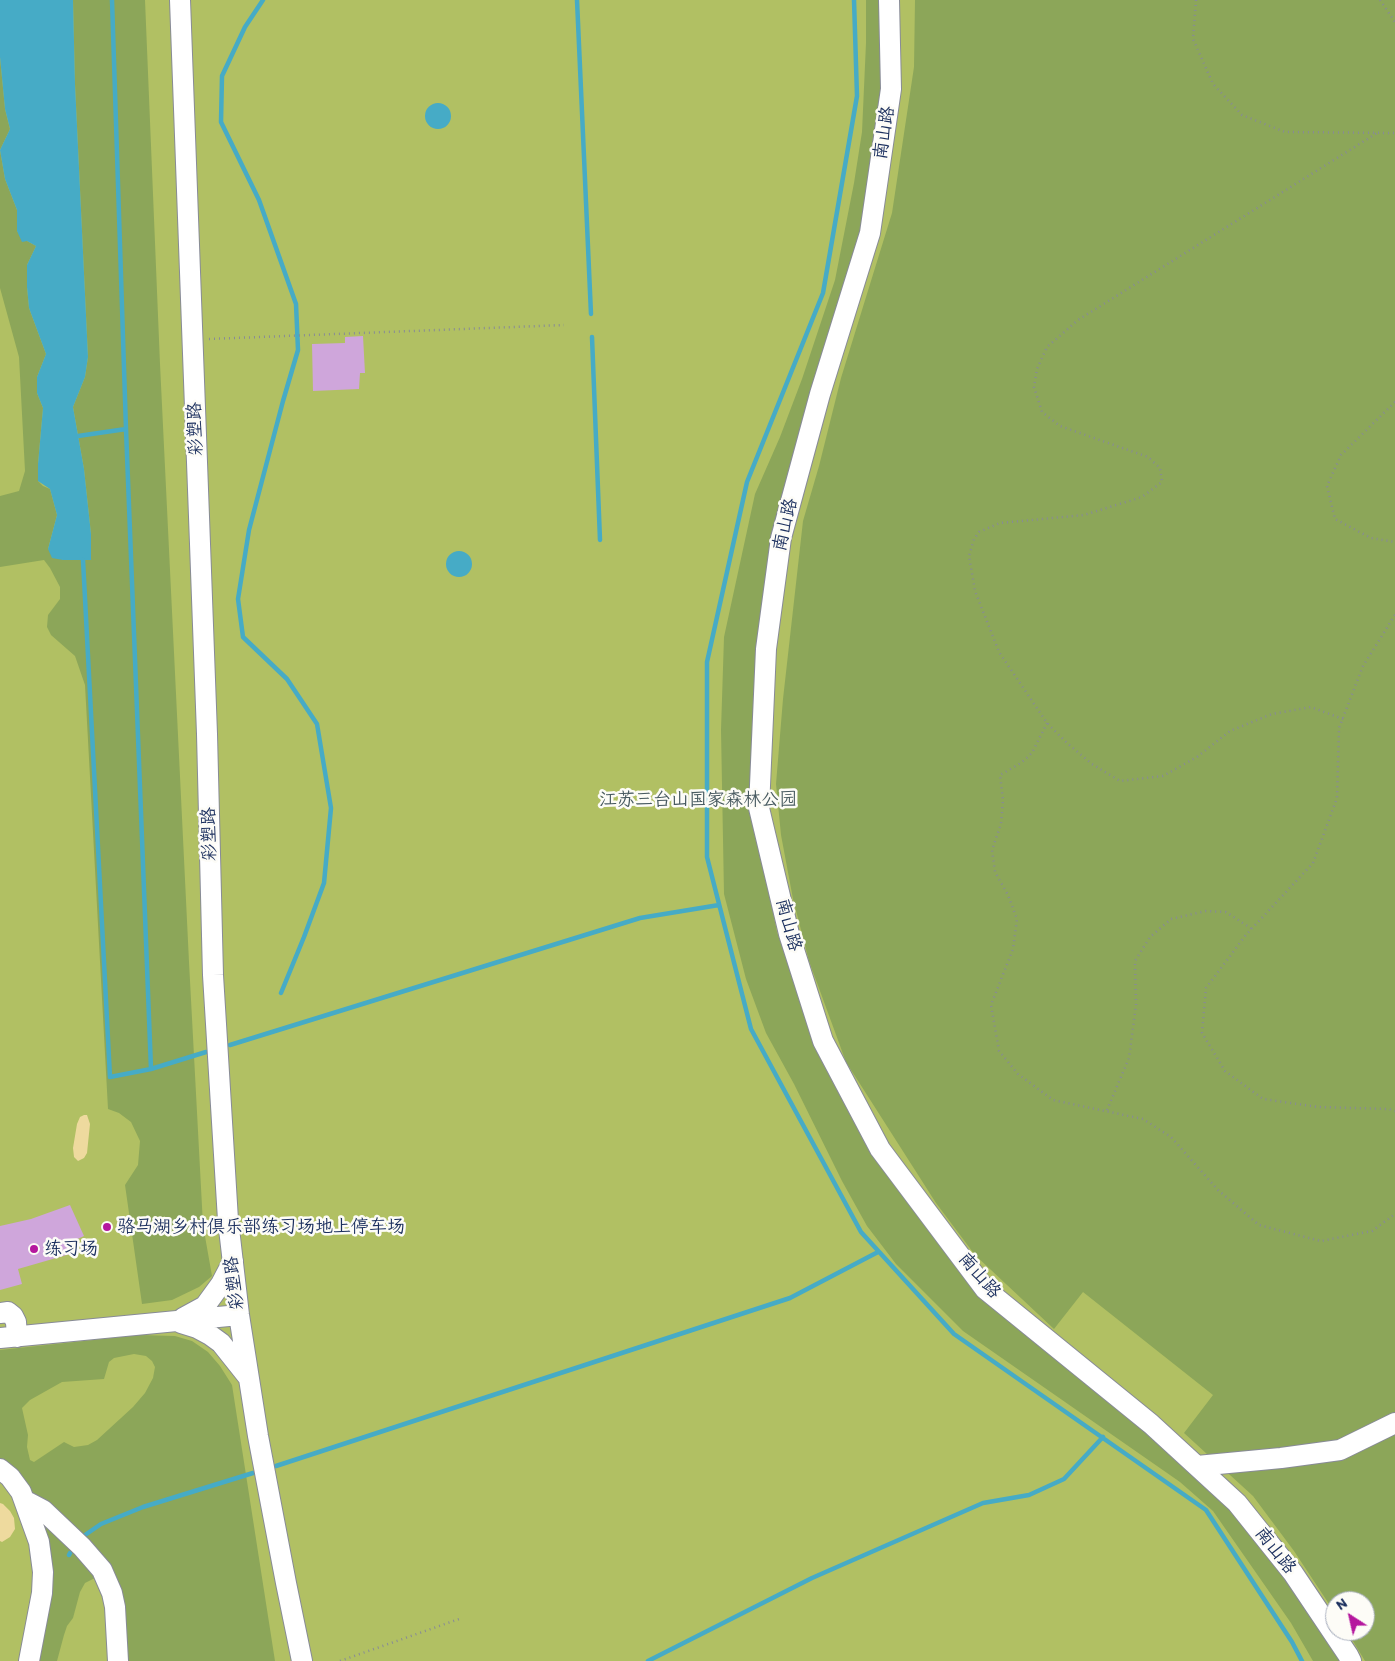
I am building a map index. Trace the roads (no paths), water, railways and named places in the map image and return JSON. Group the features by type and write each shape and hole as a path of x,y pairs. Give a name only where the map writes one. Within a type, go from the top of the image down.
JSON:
{"street":[{"name":"彩塑路","path":"180,0 208,734 214,975 228,1220 239,1315 249,1379 282,1565 302,1661"},
{"name":"南山路","path":"889,0 891,89 870,233 820,394 781,538 766,649 759,808 788,934 823,1041 880,1149 985,1289 1151,1424 1237,1504 1293,1573 1351,1661"},
{"path":"174,1321 192,1314 205,1306 222,1284 233,1261"},
{"path":"3,1311 13,1316 16,1322 8,1338"},
{"path":"8,1338 239,1315"},
{"path":"174,1321 197,1328 210,1335 221,1344 249,1379"},
{"path":"1197,1466 1340,1450 1395,1423"},
{"path":"0,1469 10,1476 21,1492 39,1542 43,1572 42,1593 29,1661"},
{"path":"24,1500 43,1510 82,1547 102,1570 112,1593 115,1607 118,1661"}],"water":[{"path":"0,0 73,0 75,84 88,357 85,377 73,407 84,469 91,534 91,560 52,558 48,549 57,515 50,489 38,481 43,408 37,393 37,377 46,354 29,308 27,287 27,265 36,246 27,241 22,242 17,231 17,210 5,179 0,150 10,129 5,109 0,57"},
{"path":"438,103 447,107 451,116 447,125 438,129 429,125 425,116 429,107"},
{"path":"459,551 468,555 472,564 468,573 459,577 450,573 446,564 450,555"}],"waterway":[{"path":"112,0 126,429"},
{"path":"263,0 245,27 222,76 221,122 259,200 296,304 298,350 249,530 238,599 243,637 287,679 317,724 331,808 324,883 281,993"},
{"path":"577,0 591,314"},
{"path":"854,0 857,96 823,293 747,482 707,662 707,857 751,1029 861,1232 954,1334 1206,1510 1292,1642 1302,1661"},
{"path":"592,337 600,540"},
{"path":"78,436 126,429 151,1069 110,1077 83,560"},
{"path":"230,1045 640,918 719,905"},
{"path":"151,1069 206,1052"},
{"path":"276,1466 790,1298 878,1252"},
{"path":"648,1661 812,1578 983,1503 1029,1495 1064,1479 1103,1437"},
{"path":"85,1535 101,1524 143,1507 253,1473"}],"place":[{"name":"骆马湖乡村俱乐部练习场地上停车场","path":"107,1227"},
{"name":"练习场","path":"34,1249"}],"park label":[{"name":"江苏三台山国家森林公园","path":"698,800"}]}
